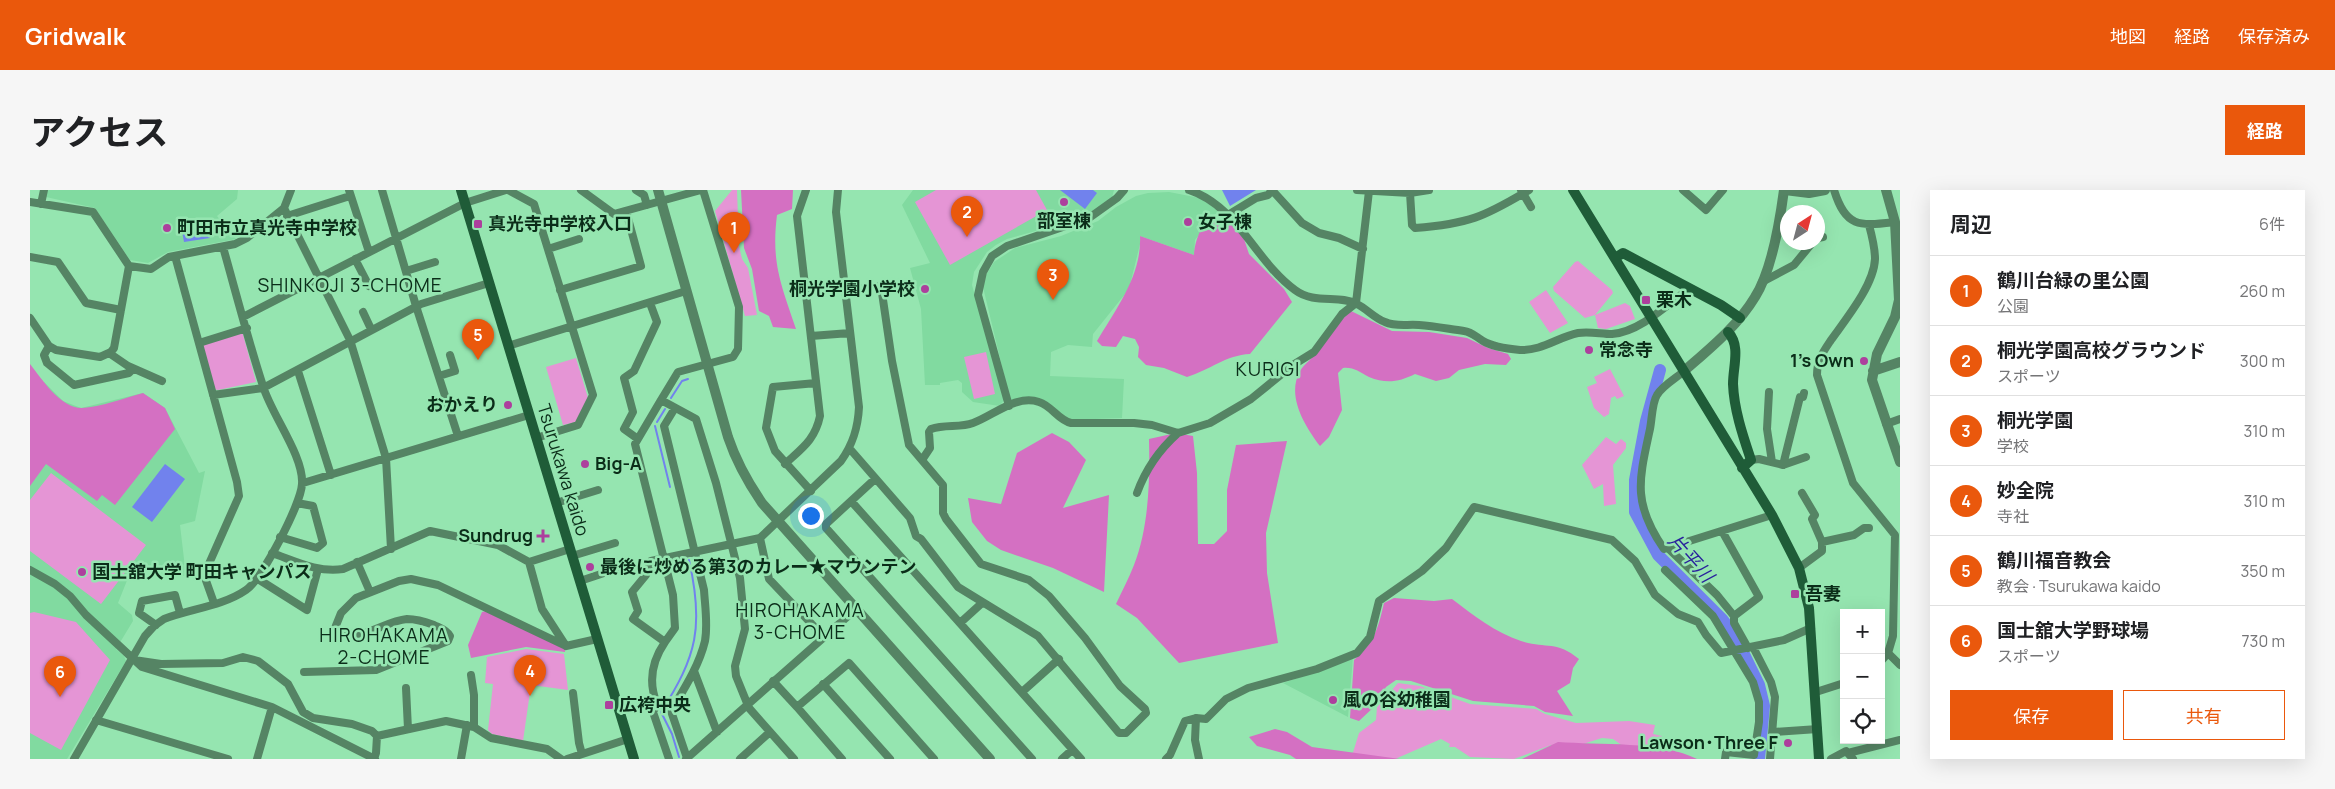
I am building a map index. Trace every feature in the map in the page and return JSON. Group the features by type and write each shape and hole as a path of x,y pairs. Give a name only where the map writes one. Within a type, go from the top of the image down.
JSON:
{"main road":[{"name":"Tsurukawa kaido","path":"461,190 634,759"},
{"path":"1573,190 1772,516 1799,568 1809,608 1819,759"},
{"path":"1615,258 1623,254 1690,288 1740,318"},
{"path":"1728,332 1736,344 1733,386 1740,428 1751,460 1742,468"}],"street":[{"path":"41,204 44,190"},
{"path":"291,190 285,212 350,340 386,458 390,549"},
{"path":"382,190 416,306 458,436"},
{"path":"243,317 464,203 507,190 534,204 594,395 578,425 536,438"},
{"path":"581,190 614,214 702,190 739,308 738,349 733,357 678,372 635,444 672,594 675,628 654,660 651,690 657,704 653,712 669,759"},
{"path":"636,190 644,195 647,205"},
{"path":"658,190 736,460 756,495 990,759"},
{"path":"785,464 811,440 817,430 820,416 797,216 806,190"},
{"path":"666,642 633,619 638,611 632,592 646,575 651,561 760,538 811,491 841,461 850,449 858,426 859,407 836,212 838,190"},
{"path":"1009,406 978,296 982,272 992,256 1007,246 1089,218 1117,198 1124,190"},
{"path":"1188,190 1208,199 1228,215 1270,266 1301,294 1311,298 1356,303 1373,317 1396,326 1416,324 1468,332 1484,342 1497,346 1522,350 1550,345 1577,333 1614,334 1634,327 1650,318 1690,288"},
{"path":"1228,215 1256,198 1268,195 1272,190 1302,223 1319,232 1339,238 1363,249"},
{"path":"1357,190 1410,193 1429,190"},
{"path":"1683,190 1706,210 1723,190"},
{"path":"1772,516 1664,549 1651,530 1643,511 1640,484 1657,394 1728,332 1756,296 1762,282 1784,190 1809,193 1825,190"},
{"path":"1834,190 1841,210 1848,218 1857,223 1895,222"},
{"path":"1886,190 1895,222 1899,300 1895,317 1877,354 1873,371 1873,385 1900,462"},
{"path":"1137,493 1142,480 1166,444 1178,433 1210,423 1251,399 1293,365 1314,352 1342,314 1356,303 1369,191"},
{"path":"1410,193 1412,225 1415,228 1452,225 1470,220 1486,214 1525,191 1531,207"},
{"path":"129,266 151,269 169,257 223,247 247,238 285,212 349,193 369,252"},
{"path":"30,202 93,212 129,266 114,348 100,358 56,350 49,346 30,318"},
{"path":"560,290 641,266 626,211"},
{"path":"1868,224 1874,243 1875,261 1871,274 1861,296 1820,356 1817,375 1852,484 1898,534 1893,636 1888,653 1885,656"},
{"path":"548,248 579,239"},
{"path":"74,759 146,636 156,625 180,613 235,597 248,589 258,579 298,503 303,483 298,462 263,388 223,247"},
{"path":"1762,282 1794,265 1806,250"},
{"path":"175,256 237,482 239,496 204,575 214,603"},
{"path":"30,257 58,262 86,303 121,310"},
{"path":"355,259 369,286"},
{"path":"406,271 435,262"},
{"path":"213,395 263,388 416,306 489,283"},
{"path":"845,290 881,286 892,361 909,445 943,485 943,513 946,519 977,560 985,566 1030,580 1039,586 1085,638 1120,686 1145,709 1146,713 1126,733 1121,734 1059,659 1028,628 982,603 958,587 921,539 916,536 910,518 850,449"},
{"path":"508,346 686,291"},
{"path":"638,439 624,430 633,412 624,378 634,371 657,322 650,303"},
{"path":"363,312 372,329"},
{"path":"199,343 246,328"},
{"path":"811,336 850,333"},
{"path":"1565,339 1571,345"},
{"path":"49,346 44,354 47,363 74,385 129,373 133,369"},
{"path":"109,353 133,369 162,381"},
{"path":"439,376 455,371 450,355"},
{"path":"1873,371 1900,362"},
{"path":"298,370 331,475"},
{"path":"811,491 775,451 766,428 773,388 816,383"},
{"path":"1769,392 1767,429 1772,462"},
{"path":"1784,465 1800,397 1803,397 1804,393"},
{"path":"661,400 696,419 716,483 740,578 745,629 736,666 736,676 747,705 794,759"},
{"path":"922,460 930,448 929,432 931,429 961,427 1019,402 1039,402 1065,422 1134,423 1152,425 1178,433"},
{"path":"675,408 664,426 704,590 706,616 705,640 694,671 671,711 687,759 823,636 856,609"},
{"path":"303,483 529,415"},
{"path":"1886,424 1900,419"},
{"path":"1751,460 1759,459 1784,465 1806,457"},
{"path":"875,479 826,524 826,528 1032,759"},
{"path":"556,503 598,490"},
{"path":"1799,568 1822,551 1822,542 1812,519 1815,515 1802,493"},
{"path":"851,500 1081,759"},
{"path":"280,536 317,548 323,543 313,506 298,503"},
{"path":"1166,759 1170,755 1185,721 1196,718 1206,719 1226,699 1248,688 1317,670 1357,653 1370,637 1378,601 1422,571 1446,548 1474,508 1612,540 1635,561 1655,595 1669,608 1698,622 1721,653 1784,640 1811,628"},
{"path":"1822,542 1854,535 1864,528 1869,528"},
{"path":"272,553 318,569 332,571 343,569 430,531 498,545 529,562 615,543"},
{"path":"1722,531 1759,597 1734,616"},
{"path":"1886,533 1898,534"},
{"path":"760,538 769,579 823,636"},
{"path":"1668,548 1717,596 1734,616 1734,623 1748,648 1771,682 1775,697 1770,759"},
{"path":"356,562 370,592"},
{"path":"529,562 542,609 566,646"},
{"path":"580,580 618,566"},
{"path":"258,579 307,610 318,569"},
{"path":"30,570 55,584 70,596 86,615 142,667 272,707 374,759 378,736"},
{"path":"1665,570 1719,624 1756,691 1759,722 1754,755 1726,752 1725,759"},
{"path":"304,672 376,670 450,639 447,631 422,621 407,620 370,632 353,634 335,628 341,613 348,603 398,581 411,579 424,580 438,585 566,646 597,639"},
{"path":"156,625 139,613 142,601 175,595 180,613"},
{"path":"960,623 982,603"},
{"path":"1888,653 1900,665"},
{"path":"132,659 162,664 223,662 243,657 258,661 288,684 303,712 313,718 352,724 372,731 378,736"},
{"path":"1022,692 1059,659"},
{"path":"797,707 849,663 934,759"},
{"path":"694,671 717,732"},
{"path":"461,759 470,726 474,695 470,675"},
{"path":"773,682 797,707 839,758"},
{"path":"823,684 890,759"},
{"path":"1816,692 1840,684"},
{"path":"406,688 408,729"},
{"path":"573,693 582,754"},
{"path":"257,759 272,707"},
{"path":"1196,718 1195,740 1199,759"},
{"path":"96,720 228,759"},
{"path":"378,736 446,721 470,726 491,738 547,749 561,759"},
{"path":"1773,732 1818,729"},
{"path":"740,759 770,732"},
{"path":"567,759 628,739"},
{"path":"1832,759 1846,751 1850,756 1900,740"},
{"path":"196,759 199,750"},
{"path":"1062,759 1072,750"}],"shaded area":[{"name":"町田市立真光寺中学校","path":"47,190 238,190 237,199 217,216 236,239 168,252 148,263 130,260 95,208 46,197"},
{"path":"732,190 737,190 739,246 742,259 748,268 757,315 745,316 715,211"},
{"path":"741,190 793,190 792,209 777,215 775,247 779,273 796,329 773,327 769,316 759,311 752,269 744,248"},
{"path":"913,190 1114,190 1112,198 1086,217 1007,239 996,245 987,252 974,272 972,285 1004,400 1000,406 973,402 962,392 962,383 958,380 940,383 940,385 925,385 921,309 910,268 930,263 902,205"},
{"path":"936,190 1036,190 1047,210 950,265 915,202"},
{"path":"1169,192 1200,198 1221,213 1215,214 1195,240 1194,255 1140,236 1140,244 1129,289 1093,334 1092,347 1068,345 1051,352 1050,376 1124,379 1122,418 1068,420 1041,399 1027,398 1014,402 1010,400 983,287 986,275 994,262 1015,248 1061,236 1098,221 1116,207 1136,196 1148,193"},
{"path":"1221,213 1244,239 1249,254 1284,289 1292,302 1250,354 1233,357 1187,377 1164,368 1146,365 1138,357 1139,347 1135,339 1123,336 1116,347 1102,346 1097,341 1132,278 1140,250 1140,236 1194,255 1196,242 1201,230 1209,219"},
{"path":"1578,261 1612,290 1613,293 1595,315 1585,318 1554,291 1553,287"},
{"path":"1546,290 1568,323 1550,333 1529,302"},
{"path":"1625,303 1630,306 1635,319 1606,329 1598,328 1595,315"},
{"path":"1351,311 1392,331 1429,332 1467,338 1488,348 1508,354 1511,359 1506,365 1485,364 1459,370 1449,378 1436,381 1415,374 1403,379 1381,381 1353,369 1343,368 1338,373 1342,410 1329,437 1320,446 1303,420 1299,410 1296,400 1296,381 1302,368 1317,353 1338,324"},
{"path":"242,331 256,382 218,390 214,389 201,344"},
{"path":"986,352 995,394 974,399 964,357"},
{"path":"576,358 588,398 576,422 563,425 546,367"},
{"path":"30,364 52,392 74,407 97,406 143,393 165,408 175,429 115,505 102,495 97,501 46,464 30,486"},
{"path":"1610,369 1624,396 1617,399 1615,396 1611,398 1609,414 1604,417 1594,408 1587,387 1597,383 1594,377"},
{"name":"国士舘大学 町田キャンパス","path":"44,382 63,401 81,408 143,393 165,408 199,473 205,471 195,521 180,525 186,576 163,575 136,568 128,578 118,603 132,615 133,621 116,649 124,656 126,661 67,759 30,759 30,390"},
{"path":"1052,433 1069,442 1086,460 1063,508 1109,495 1104,592 1053,568 1001,550 987,541 972,522 968,498 1001,504 1017,453"},
{"path":"1176,433 1193,436 1197,473 1198,544 1214,544 1227,531 1227,490 1236,445 1287,441 1266,533 1267,573 1278,643 1179,663 1137,618 1116,604 1134,565 1143,535 1148,503 1149,439"},
{"path":"1606,437 1616,444 1621,439 1626,443 1626,448 1613,465 1616,504 1604,506 1603,484 1594,489 1582,465"},
{"path":"51,473 146,545 101,604 30,551 30,500"},
{"path":"1394,598 1434,601 1452,599 1485,623 1512,638 1529,643 1557,647 1571,653 1579,659 1573,668 1570,683 1557,691 1573,716 1545,712 1534,706 1473,701 1411,681 1396,680 1386,687 1376,705 1359,721 1350,718 1354,660 1371,641 1380,620 1384,603"},
{"path":"486,611 565,649 565,652 526,647 471,658 468,645 482,612"},
{"path":"34,612 76,622 110,660 61,750 30,733 30,613"},
{"path":"526,649 564,654 568,690 531,685 523,741 492,734 488,730 493,684 485,683 487,657"},
{"name":"風の谷幼稚園","path":"1353,657 1348,717 1283,683 1316,672"},
{"path":"1398,683 1420,686 1470,704 1536,709 1545,714 1576,723 1629,721 1655,725 1653,734 1662,736 1659,750 1627,749 1613,739 1602,738 1583,744 1551,745 1514,759 1470,757 1455,747 1449,747 1450,744 1441,739 1395,759 1351,759 1359,733 1376,720 1377,707"},
{"path":"1275,729 1287,732 1312,747 1400,759 1296,759 1290,755 1257,746 1249,737"},
{"path":"1558,742 1630,745 1667,749 1697,759 1522,759"}],"water":[{"path":"1060,190 1093,190 1097,193 1085,209"},
{"path":"1222,190 1256,190 1230,206"},
{"path":"208,226 210,238 184,242 182,231"},
{"path":"165,464 185,479 152,522 132,507"}],"waterway":[{"name":"片平川","path":"1660,370 1646,421 1635,480 1635,512 1658,555 1722,619 1735,636 1759,685 1764,706 1759,759"},
{"path":"671,398 682,381 688,379"},
{"path":"657,422 665,409"},
{"path":"655,426 670,487"},
{"path":"679,757 672,734 661,712 683,674 694,640 696,604 689,560"}],"place":[{"name":"部室棟","path":"1064,202"},
{"name":"女子棟","path":"1188,222"},
{"name":"真光寺中学校入口","path":"478,224"},
{"name":"町田市立真光寺中学校","path":"167,228"},
{"name":"桐光学園高校グラウンド","path":"967,237"},
{"name":"鶴川台緑の里公園","path":"734,253"},
{"name":"桐光学園小学校","path":"925,289"},
{"name":"桐光学園","path":"1053,300"},
{"name":"栗木","path":"1646,300"},
{"name":"常念寺","path":"1589,350"},
{"name":"鶴川福音教会","path":"478,360"},
{"name":"1's Own","path":"1864,361"},
{"name":"おかえり","path":"508,405"},
{"name":"Big-A","path":"585,464"},
{"name":"Sundrug","path":"543,536"},
{"name":"最後に炒める第3のカレー★マウンテン","path":"590,567"},
{"name":"国士舘大学 町田キャンパス","path":"82,572"},
{"name":"吾妻","path":"1795,594"},
{"name":"妙全院","path":"530,696"},
{"name":"国士舘大学野球場","path":"60,697"},
{"name":"風の谷幼稚園","path":"1333,700"},
{"name":"広袴中央","path":"609,705"},
{"name":"Lawson･Three F","path":"1788,743"}],"district":[{"name":"SHINKOJI 3-CHOME","path":"350,285"},
{"name":"KURIGI","path":"1268,369"},
{"name":"HIROHAKAMA 3-CHOME","path":"800,621"},
{"name":"HIROHAKAMA 2-CHOME","path":"384,646"}]}
